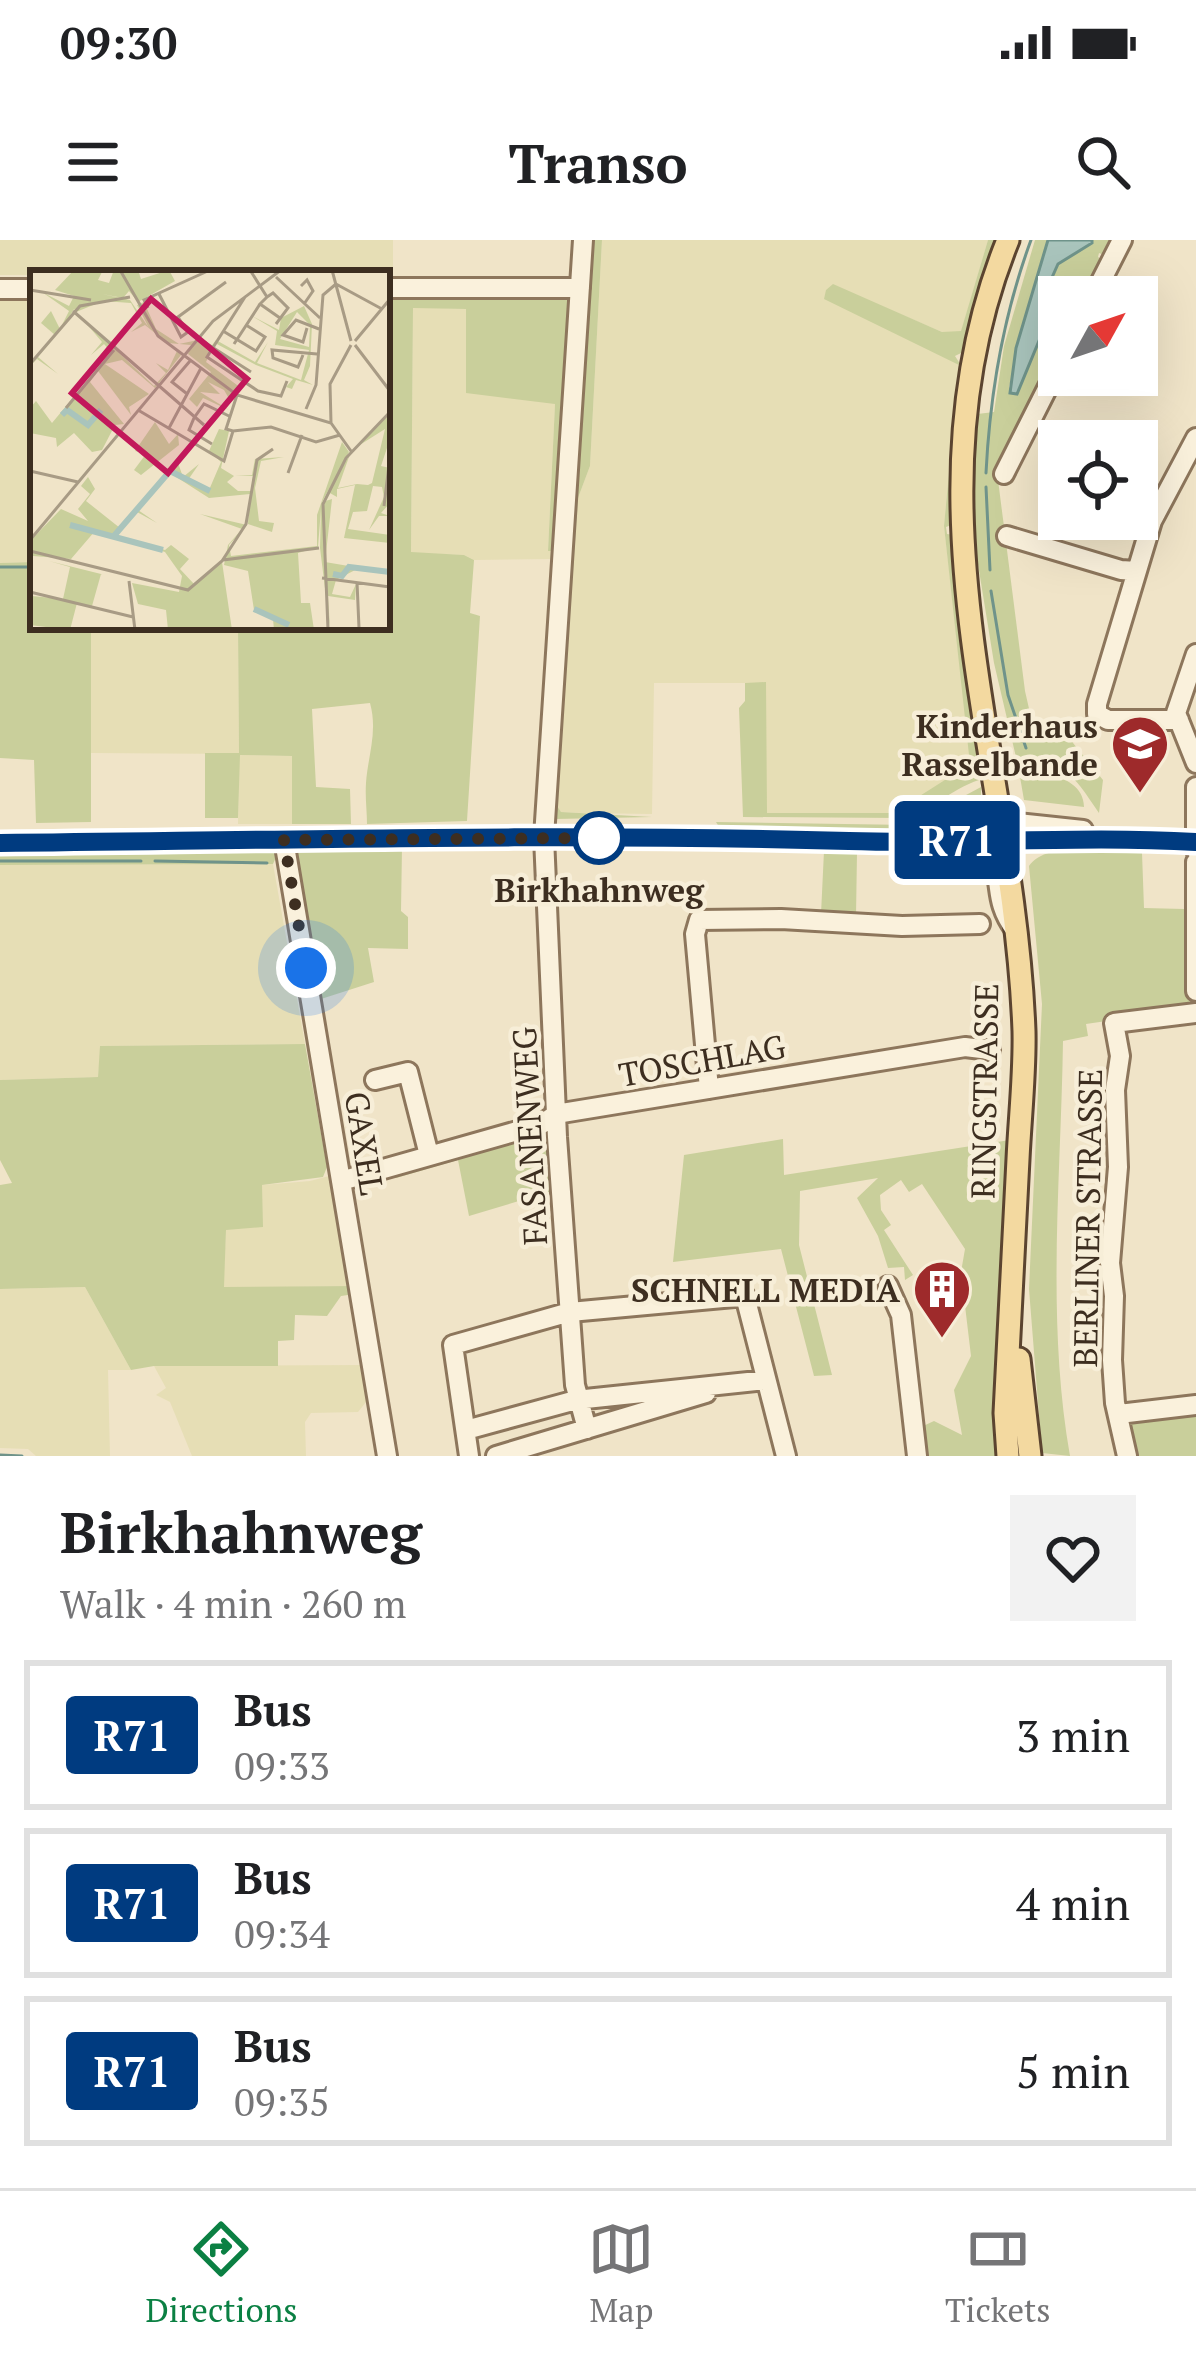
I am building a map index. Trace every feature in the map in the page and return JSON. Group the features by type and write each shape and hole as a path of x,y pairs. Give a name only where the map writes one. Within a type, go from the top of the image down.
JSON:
{"main road":[{"name":"RINGSTRASSE","path":"1008,240 974,352 960,460 964,588 1016,932 1024,1034 1005,1413 1008,1456"},
{"name":"RINGSTRASSE","path":"1013,1305 1030,1456"}],"street":[{"path":"544,837 584,240"},
{"path":"1104,276 1122,240"},
{"path":"390,288 580,288"},
{"path":"1004,474 1043,396"},
{"path":"1179,720 1108,720 1097,714 1152,520 1196,438"},
{"path":"1007,536 1136,571"},
{"path":"1196,654 1193,676 1176,713 1196,763"},
{"path":"1196,787 1196,991"},
{"path":"828,840 1002,831 1196,842"},
{"path":"0,843 544,837 950,841 1002,831"},
{"name":"FASANENWEG","path":"544,837 556,1114 576,1400 587,1429"},
{"name":"GAXEL","path":"284,840 387,1456"},
{"path":"950,841 992,862 1003,913 1016,932"},
{"path":"710,1089 695,934 699,920 980,924"},
{"name":"BERLINER STRASSE","path":"1127,1456 1114,1395 1110,1263 1120,1056 1114,1023 1196,1013"},
{"name":"TOSCHLAG","path":"341,1181 542,1124 556,1114 965,1047 990,1050"},
{"path":"375,1080 408,1072 429,1155"},
{"path":"888,1286 901,1315 916,1456"},
{"path":"469,1456 453,1345 571,1312 745,1296 785,1456"},
{"path":"466,1430 576,1400 766,1381"},
{"path":"496,1456 739,1382"},
{"name":"BERLINER STRASSE","path":"1118,1414 1196,1405"}],"shaded area":[{"path":"0,240 393,240 393,274 390,270 30,270 30,275 0,275"},
{"path":"602,240 988,240 961,332 942,332 833,285 959,365 944,526 971,764 893,813 766,813 766,683 654,683 652,814 561,812 557,807 578,498 590,466"},
{"path":"30,294 30,562 0,563 0,295"},
{"path":"413,307 466,309 555,404 548,550 554,551 554,559 474,560 464,555 411,553"},
{"path":"91,630 238,630 239,754 91,753"},
{"path":"239,755 292,756 292,824 238,824"},
{"path":"273,864 305,1044 101,1046 98,1077 0,1080 0,865"},
{"path":"333,1175 353,1286 223,1288 226,1230 262,1185"},
{"path":"85,1287 131,1370 108,1370 110,1456 36,1456 28,1449 0,1448 0,1289"},
{"path":"367,1365 373,1402 366,1402 358,1412 311,1413 305,1422 306,1456 192,1456 170,1402 156,1395 166,1388 154,1366"}],"green space":[{"path":"588,240 602,240 590,466 578,498 557,806 561,812 652,817 555,819 553,812"},
{"path":"988,240 1000,240 967,350 955,356 964,370 954,524 946,527 947,534 954,535 979,780 901,818 743,817 739,708 745,701 745,683 766,682 767,813 893,813 970,764 944,526 959,365 824,299 833,284 942,332 961,331"},
{"path":"1035,240 1048,240 1009,387 1016,394 1038,343 1038,395 997,472 1025,691 1035,735 1069,738 1103,780 1099,813 1076,781 1060,769 1019,770 994,663 965,484 969,415 994,412 1004,346"},
{"path":"1092,240 1117,240 1107,256 1099,253 1104,261 1098,276 1053,276 1058,264"},
{"path":"390,290 575,292 554,551 548,551 555,404 466,393 466,309 413,308 411,552 464,555 474,560 470,613 480,616 467,821 367,824 370,703 312,709 316,787 350,789 351,824 292,824 292,756 240,755 238,818 205,818 205,753 239,753 238,630 390,630"},
{"path":"30,562 30,630 91,630 91,822 36,823 34,760 0,758 0,563"},
{"path":"1046,774 1072,784 1084,807 1024,800 1020,777"},
{"path":"981,787 981,807 960,818 896,831 722,832 716,822 910,825"},
{"path":"402,847 401,911 408,917 408,949 368,948 374,982 321,999 294,851"},
{"path":"272,850 277,855 273,864 0,865 0,851"},
{"path":"824,851 857,853 856,916 821,914"},
{"path":"1056,851 1142,853 1144,908 1191,912 1192,997 1188,1009 1086,1024 1088,1036 1063,1041 1057,1301 1070,1456 1042,1453 1029,1289 1042,1004 1029,866"},
{"path":"305,1044 327,1167 323,1177 262,1185 263,1227 226,1230 224,1287 353,1286 355,1294 341,1296 327,1316 295,1315 294,1340 278,1341 278,1366 131,1370 85,1287 0,1289 0,1185 12,1183 0,1160 0,1080 98,1077 100,1046"},
{"path":"549,1127 552,1191 469,1216 458,1160 396,1178 395,1172"},
{"path":"783,1139 784,1175 1010,1140 1004,1456 925,1456 921,1427 934,1421 962,1435 954,1390 971,1356 961,1272 965,1249 922,1184 909,1192 901,1180 880,1195 881,1210 891,1225 884,1230 913,1275 905,1280 904,1267 888,1268 878,1236 857,1198 878,1178 800,1191 799,1245 832,1375 814,1376 781,1249 673,1262 684,1155"},
{"path":"1196,1408 1196,1456 1132,1456 1127,1428 1132,1420"}],"water":[{"path":"1048,240 1092,240 1058,264 1053,276 1038,276 1038,343 1017,394 1010,393 1016,348"}],"waterway":[{"path":"986,473 1000,355 1031,240"},
{"path":"986,487 990,570"},
{"path":"0,567 30,567"},
{"path":"991,591 1008,695 1026,748"},
{"path":"0,861 141,861"},
{"path":"155,861 267,863"},
{"path":"0,1455 22,1456"}],"bus line":[{"name":"R71","path":"0,843 544,837 1196,842"}],"place":[{"name":"Kinderhaus Rasselbande","path":"1140,795"},
{"name":"Birkhahnweg","path":"599,838"},
{"name":"SCHNELL MEDIA","path":"942,1340"}],"route":[{"path":"306,968 284,840 599,838"}]}
